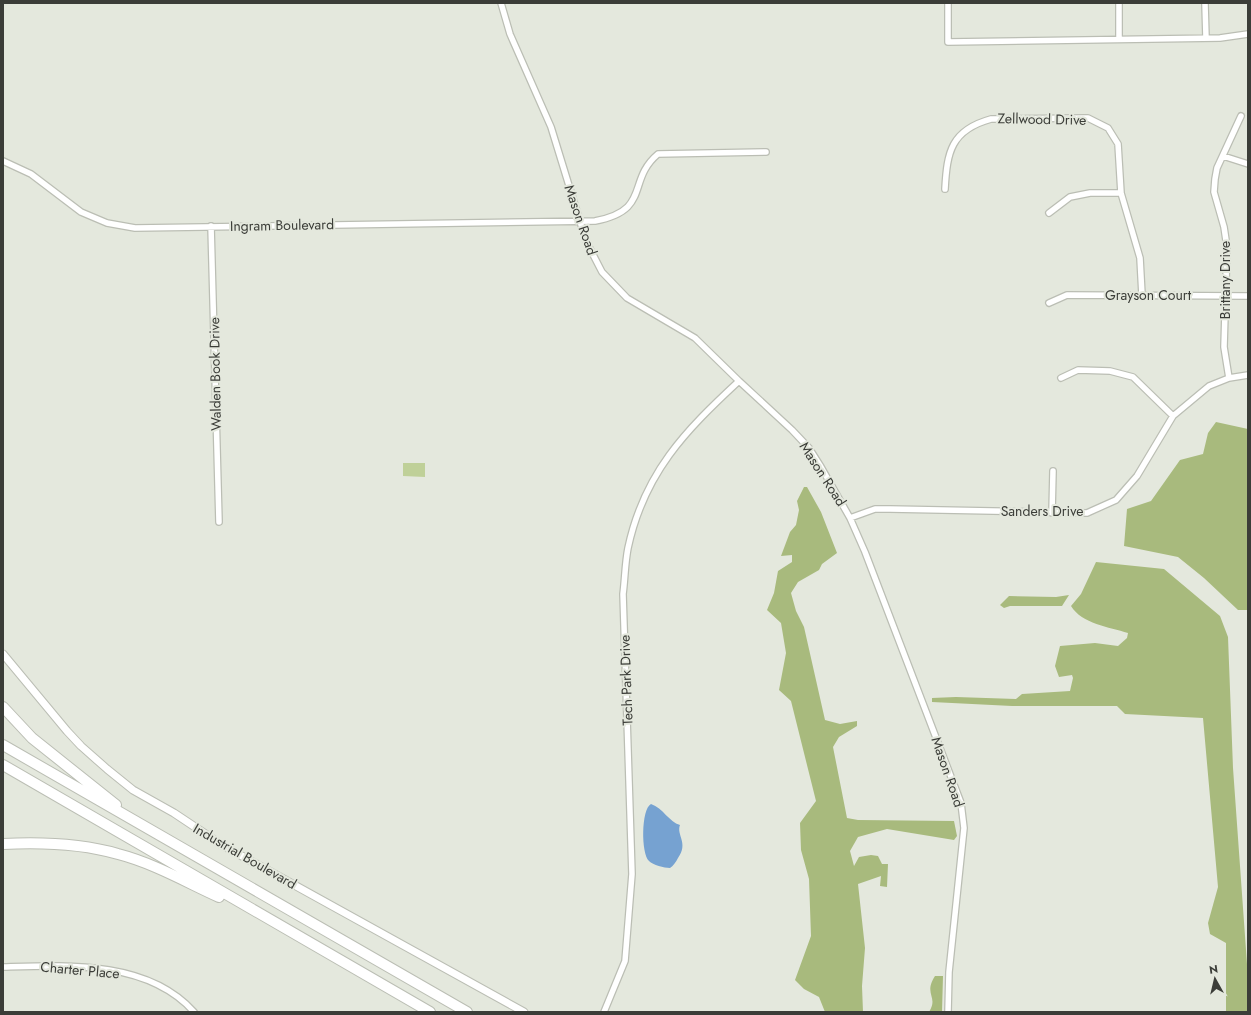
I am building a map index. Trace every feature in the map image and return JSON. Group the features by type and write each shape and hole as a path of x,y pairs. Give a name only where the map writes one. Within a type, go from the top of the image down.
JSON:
{"highway":[{"path":"3,707 32,738 144,827"},
{"path":"3,745 467,1012"},
{"path":"3,765 430,1012"},
{"path":"3,844 37,843 81,845 119,854 153,867 274,922"}],"street":[{"name":"Mason Road","path":"501,3 510,34 551,126 579,222 594,260 614,287 645,310 682,328 695,338 739,382 792,430 809,448 850,518 865,552 961,803 964,828 949,972 948,1012"},
{"path":"948,3 948,42 1220,38 1248,34"},
{"path":"1119,3 1119,39"},
{"path":"1205,4 1206,38"},
{"name":"Brittany Drive","path":"1229,378 1224,347 1226,236 1214,192 1217,168 1224,156 1241,116"},
{"name":"Zellwood Drive","path":"946,189 946,162 949,151 960,135 977,122 991,119 1088,118 1108,128 1118,144 1121,193 1140,258 1142,295"},
{"name":"Ingram Boulevard","path":"3,161 31,174 81,212 104,222 118,226 135,228 579,222 608,218 619,214 628,208 637,195 646,166 658,154 766,152"},
{"path":"1224,156 1248,164"},
{"path":"1049,213 1070,197 1090,193 1121,193"},
{"name":"Walden Book Drive","path":"212,226 219,522"},
{"name":"Grayson Court","path":"1049,303 1067,295 1248,296"},
{"path":"1061,378 1078,370 1110,370 1133,378 1173,416"},
{"name":"Sanders Drive","path":"850,518 870,510 890,509 1087,513 1116,500 1137,476 1173,416 1210,386 1229,378 1248,375"},
{"name":"Tech Park Drive","path":"604,1012 625,961 632,874 623,594 628,550 643,503 663,463 687,431 739,382"},
{"path":"1052,471 1052,513"},
{"name":"Industrial Boulevard","path":"3,654 81,746 133,790 174,813 222,844 524,1012"},
{"name":"Charter Place","path":"3,967 58,966 97,969 134,975 163,987 185,1002 194,1012"}],"green space":[{"path":"1216,422 1248,429 1248,610 1238,610 1204,578 1178,557 1124,546 1127,509 1151,501 1180,460 1203,454 1208,433"},
{"path":"403,463 425,463 425,477 403,476"},
{"path":"804,487 807,487 821,512 837,553 822,564 819,570 798,582 791,593 796,611 804,627 825,720 840,724 857,721 857,726 839,737 833,747 847,818 858,820 954,821 957,836 954,840 887,829 858,837 850,851 854,866 859,857 871,855 878,856 882,864 888,864 887,887 880,886 881,876 858,884 865,948 862,986 863,1012 825,1012 819,997 804,989 795,980 811,936 809,879 801,850 800,823 816,801 791,701 779,690 786,653 781,623 767,610 774,593 778,571 792,562 792,555 781,556 790,532 796,525 799,510 797,501"},
{"path":"1096,562 1164,569 1220,616 1228,637 1233,768 1248,978 1248,1012 1226,1012 1226,943 1210,934 1208,923 1218,887 1203,718 1125,714 1117,706 1012,706 932,702 932,698 956,697 1016,699 1022,694 1070,691 1073,678 1072,675 1059,677 1055,666 1060,646 1095,643 1118,646 1127,638 1128,633 1089,621 1076,612 1071,606 1081,594"},
{"path":"1069,595 1062,606 1010,606 1004,608 1000,605 1009,596 1056,597"},
{"path":"935,976 943,976 942,1012 929,1012 932,1007 930,987"}],"water":[{"path":"651,804 680,825 679,829 682,844 681,853 670,868 653,864 646,857 643,832 645,814"}]}
